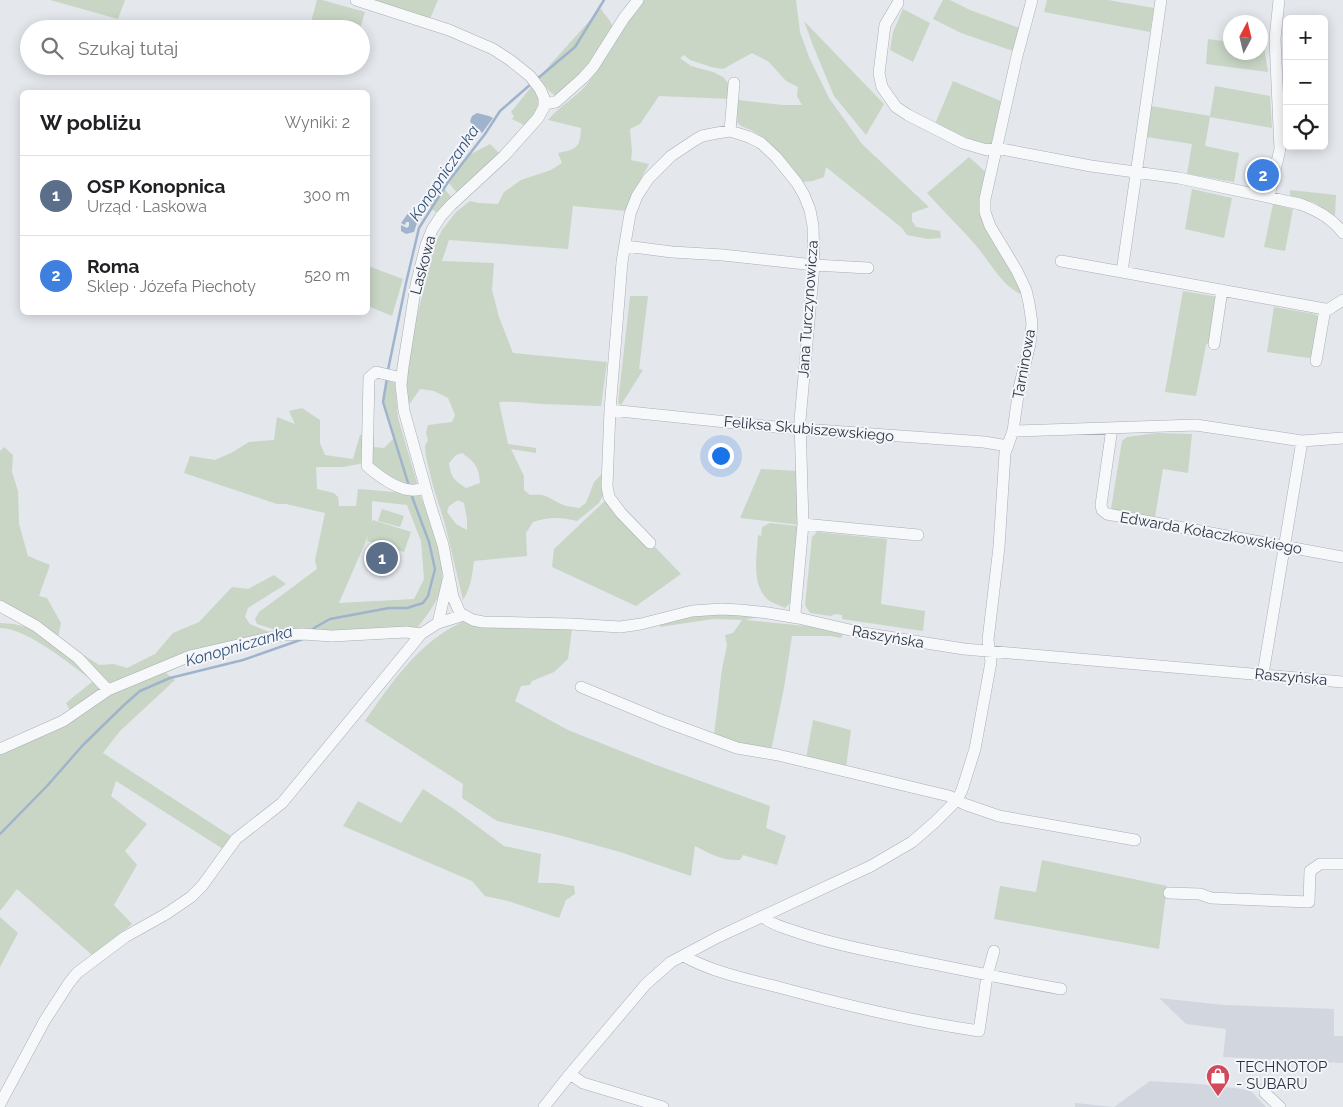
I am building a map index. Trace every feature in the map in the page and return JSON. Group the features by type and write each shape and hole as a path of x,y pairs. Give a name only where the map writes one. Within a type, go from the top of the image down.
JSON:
{"street":[{"path":"356,0 449,30 504,55 533,80 542,92 544,104 556,102 593,67 624,18 638,0"},
{"name":"Tarninowa","path":"957,800 962,790 977,740 991,662 988,640 999,547 1005,453 1013,431 1019,388 1030,344 1032,323 1026,290 990,226 985,212 985,199 1017,56 1032,0"},
{"path":"1122,272 1161,0"},
{"path":"1269,196 1280,150 1275,39 1279,0"},
{"path":"898,3 885,25 880,74 882,87 896,107 908,115 963,143 987,150 996,148 1091,166 1179,178 1300,204 1317,210 1330,219 1343,233"},
{"path":"650,543 609,497 607,486 610,410 622,262 630,214 637,196 648,178 671,156 695,140 710,134 730,131 734,83"},
{"name":"Laskowa","path":"464,615 458,610 448,578 443,545 404,411 402,391 392,376 426,245 432,230 451,205 520,140 538,118 544,104"},
{"name":"Jana Turczynowicza","path":"730,131 749,137 776,156 804,195 814,226 814,265 800,429 803,524 795,613 798,618"},
{"path":"625,246 814,265 868,268"},
{"path":"1060,261 1325,309 1329,309 1343,300"},
{"path":"1214,344 1222,290"},
{"path":"1316,361 1325,309"},
{"path":"392,376 376,372 369,378 368,466 383,479 406,490 422,490 425,487"},
{"name":"Feliksa Skubiszewskiego","path":"610,410 800,429 984,442 1008,446"},
{"path":"1013,431 1196,425 1302,442 1343,438"},
{"name":"Edwarda Kołaczkowskiego","path":"1112,428 1101,505 1102,510 1107,514 1343,557"},
{"path":"1263,674 1302,442"},
{"path":"803,524 918,536"},
{"name":"Laskowa","path":"438,622 448,578"},
{"path":"0,606 36,626 78,658 108,690"},
{"name":"Raszyńska","path":"464,615 473,620 483,622 620,627 698,611 740,610 798,618 863,634 990,652 1343,682"},
{"path":"0,1104 45,1020 77,973 125,937 166,914 191,897 202,886 236,839 282,803 421,634 438,622 464,615"},
{"path":"0,749 62,721 108,690 190,656 282,635 332,636 406,632 421,634"},
{"path":"581,687 738,748 778,755 948,796 964,804 999,816 1135,840"},
{"path":"544,1107 646,984 671,962 718,937 871,866 912,842 957,800"},
{"path":"1169,892 1200,894 1211,898 1309,902 1310,871 1320,864 1343,864"},
{"path":"763,917 769,922 780,926 838,944 987,976 1061,989"},
{"path":"684,956 695,962 730,974 800,994 950,1027 978,1031 987,976 994,951"},
{"path":"570,1074 583,1083 663,1107"},
{"path":"1265,1093 1280,1107"}],"shaded area":[{"path":"1159,998 1224,1005 1334,1009 1334,1036 1343,1036 1343,1063 1223,1057 1226,1029 1186,1024"},
{"path":"1150,1081 1250,1090 1266,1107 1114,1107"},
{"path":"1075,1103 1114,1107 1075,1107"}],"green space":[{"path":"50,0 125,0 118,19"},
{"path":"317,0 365,12 363,20 311,20"},
{"path":"372,0 438,0 429,21"},
{"path":"644,0 796,0 800,32 809,57 829,98 862,144 929,207 912,213 912,221 916,227 940,231 941,238 928,239 907,235 902,228 826,167 824,177 803,182 787,162 765,140 737,122 738,100 802,105 797,96 798,87 786,81 769,62 752,53 723,69 690,60 684,55 680,58 691,66 723,77 730,85 731,99 659,96 640,124 630,129 631,160 649,164 632,195 626,211 573,206 568,249 449,240 442,261 494,263 492,290 499,317 513,353 607,362 601,406 499,402 508,444 536,448 536,453 511,449 524,476 524,490 530,495 545,496 566,506 579,508 586,503 594,482 605,471 605,492 599,503 577,521 555,518 533,522 526,533 527,556 474,561 472,577 463,600 445,524 433,486 425,446 428,440 426,433 428,425 452,422 455,415 448,398 434,391 420,389 409,405 405,387 415,324 435,244 442,230 456,212 470,201 498,204 504,192 521,180 551,170 562,163 558,153 573,149 578,144 581,128 548,120 586,86 630,16","holes":["462,453 476,465 480,483 466,488 454,478 449,463 456,455","458,500 464,503 467,530 456,524 447,512 449,506"]},
{"path":"943,0 950,0 970,10 1022,29 1016,52 961,33 933,19"},
{"path":"1047,0 1108,0 1154,8 1150,32 1044,12"},
{"path":"601,8 613,28 581,76 556,96 549,91 539,77"},
{"path":"903,9 930,23 913,62 890,50 893,32"},
{"path":"804,21 884,104 866,135 834,96"},
{"path":"1208,39 1223,41 1223,60 1266,60 1268,72 1206,64"},
{"path":"953,81 1003,102 993,146 981,144 935,124"},
{"path":"532,86 540,99 540,106 526,126 512,119 514,116 511,112"},
{"path":"1215,86 1270,96 1272,128 1210,117 1205,146 1239,153 1234,182 1187,174 1192,144 1146,137 1151,106 1210,116"},
{"path":"490,144 501,155 458,194 448,182 469,155"},
{"path":"969,157 989,175 983,199 1023,292 1020,294 1007,285 972,241 927,193"},
{"path":"443,187 452,198 438,214 422,201"},
{"path":"1192,189 1232,198 1224,238 1185,229"},
{"path":"1290,190 1336,195 1335,216 1313,202 1290,196"},
{"path":"1273,204 1293,209 1285,251 1264,247"},
{"path":"370,267 403,279 392,316 370,307"},
{"path":"1183,291 1218,297 1210,341 1206,345 1196,396 1165,392"},
{"path":"630,296 648,296 639,369 643,370 621,405 618,403"},
{"path":"1274,307 1315,314 1319,318 1313,354 1309,358 1267,352"},
{"path":"386,379 395,383 398,418 418,486 401,485 370,462 343,467 316,467 317,489 334,493 338,497 339,506 356,506 358,489 420,494 436,541 442,566 441,588 428,614 417,628 383,630 279,631 257,624 255,619 259,612 317,569 315,560 325,513 286,504 277,504 184,473 190,456 215,460 249,442 274,440 277,417 295,424 289,411 302,408 320,420 320,443 325,455 353,459 360,435 374,437 374,447 384,448 394,438 383,402","holes":["372,501 407,505 421,541 424,579 414,599 339,603 368,536 367,541 404,552 411,532 373,520 372,523"]},
{"path":"1157,433 1192,434 1188,473 1163,469 1155,517 1111,509 1122,441 1127,437"},
{"path":"4,447 13,455 12,472 18,491 19,524 28,556 50,565 39,596 47,598 61,623 58,638 99,665 114,664 127,668 155,654 173,633 199,622 232,587 248,589 274,575 286,584 248,608 245,617 250,624 272,633 185,664 166,673 175,680 120,731 103,753 234,838 223,849 116,781 111,796 147,824 125,851 137,865 114,905 132,924 92,955 17,889 0,911 0,745 58,720 70,710 66,703 93,681 48,648 23,634 0,628 0,623 26,627 0,612 0,451"},
{"path":"761,469 798,471 800,525 740,518"},
{"path":"609,497 681,574 636,606 552,567 554,549"},
{"path":"382,509 404,516 400,527 378,521"},
{"path":"770,523 798,526 790,603 785,608 767,599 762,593 757,577 758,535 761,536 762,527"},
{"path":"817,532 887,539 881,604 925,611 923,631 842,619 842,615 835,614 831,616 810,613 805,605 812,537"},
{"path":"697,613 762,616 745,620 816,627 843,634 841,638 830,636 792,636 771,751 748,748 714,735 722,669 727,645 725,635 733,633 742,620 713,619 660,627 661,622"},
{"path":"462,622 534,629 572,629 568,659 554,672 532,681 530,685 521,686 515,701 568,730 656,765 770,806 766,828 786,836 777,865 743,855 740,860 722,858 695,846 691,876 620,852 555,834 497,821 462,798 463,784 365,721 385,692 419,652 447,630"},
{"path":"813,720 851,730 846,768 806,758"},
{"path":"423,789 504,846 541,854 538,883 574,886 575,894 566,900 559,918 508,901 485,896 472,881 343,826 358,801 401,823"},
{"path":"1042,860 1167,886 1159,949 994,919 1000,886 1036,892"},
{"path":"0,917 18,933 0,967"}],"water":[{"path":"477,113 493,118 482,133 470,121 472,116"},
{"path":"409,212 420,214 414,232 406,234 401,231 401,225 407,228 409,222 406,222 405,225 401,223"}],"waterway":[{"name":"Konopniczanka","path":"537,79 575,47 604,0"},
{"name":"Konopniczanka","path":"388,370 419,228 448,182 500,111 531,84"},
{"name":"Konopniczanka","path":"387,378 383,402 409,486"},
{"name":"Konopniczanka","path":"312,631 330,619 389,608 407,608 423,603 428,596 435,569 429,542 411,494"},
{"name":"Konopniczanka","path":"0,834 47,786 83,745 140,691 170,678 243,660 303,639"}],"place":[{"name":"Roma","path":"1263,175"},
{"name":"OSP Konopnica","path":"382,558"},
{"name":"TECHNOTOP - SUBARU","path":"1218,1097"}]}
